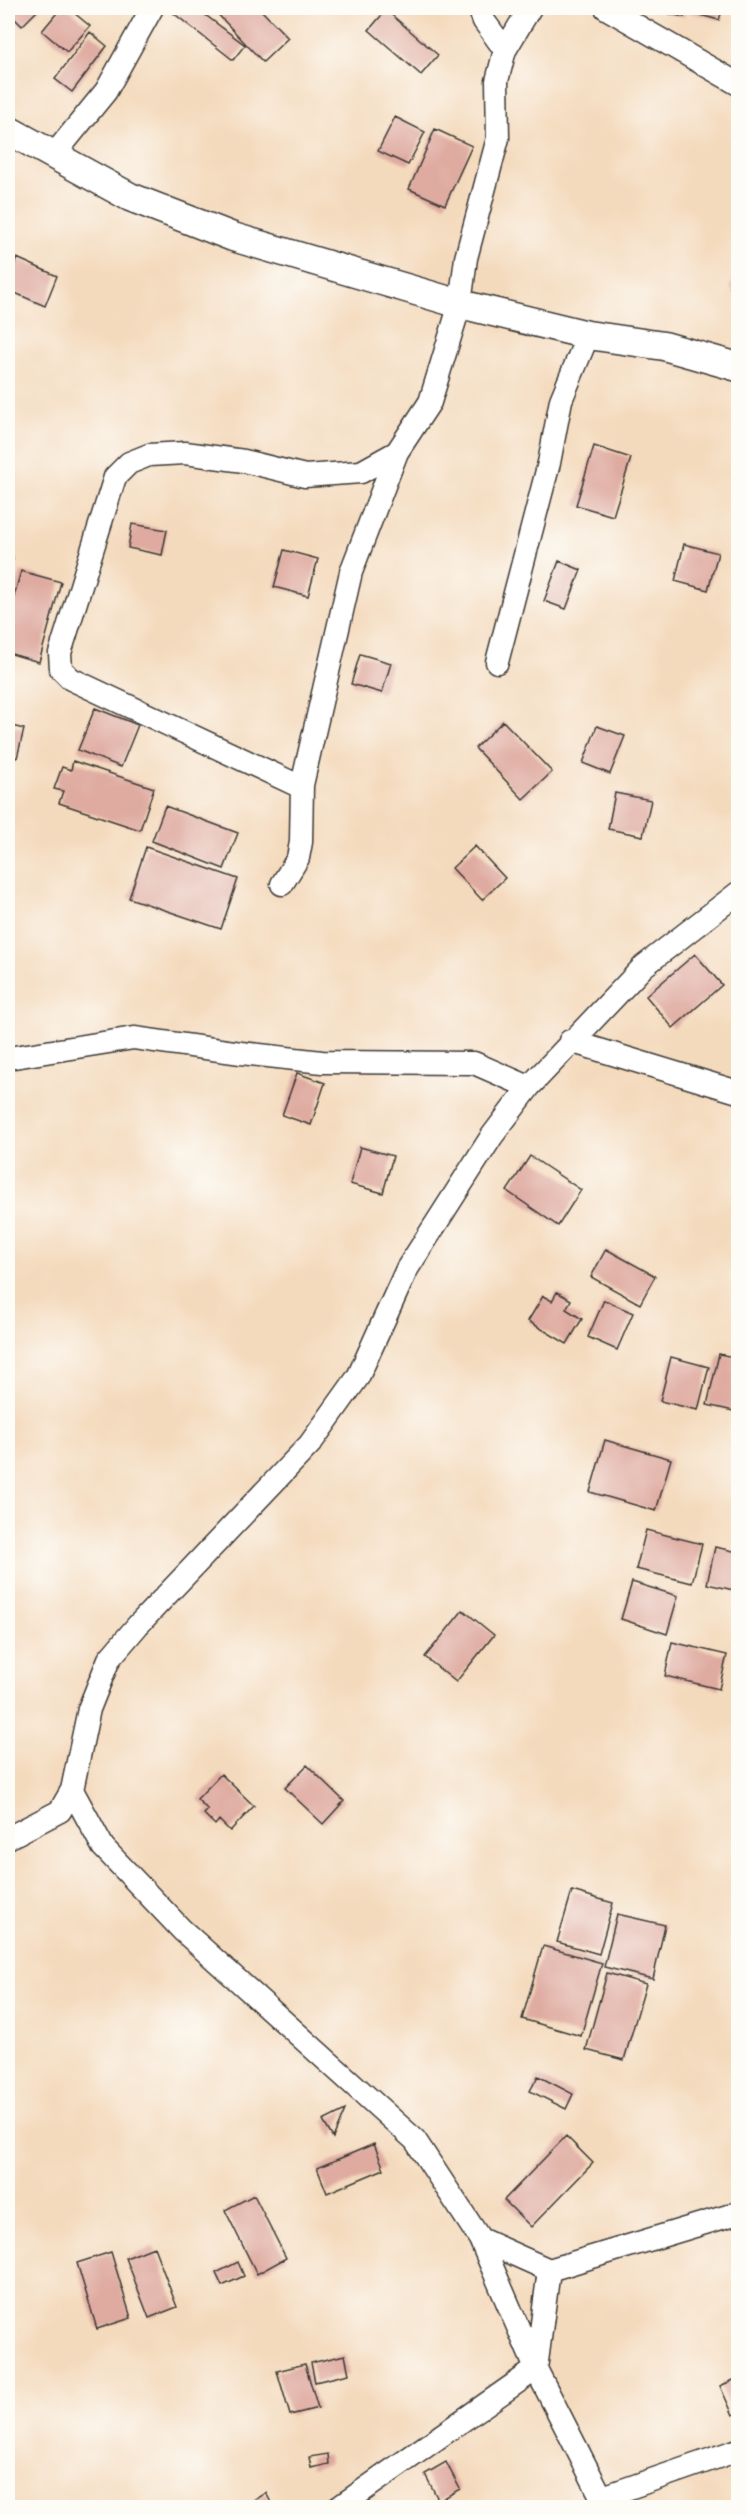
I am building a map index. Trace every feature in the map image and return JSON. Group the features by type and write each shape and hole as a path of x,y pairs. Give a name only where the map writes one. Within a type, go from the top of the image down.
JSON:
{"street":[{"path":"53,156 106,91 152,8"},
{"path":"479,8 484,21 505,50"},
{"path":"282,884 298,858 301,842 301,787 351,572 397,453 430,402 460,304 466,258 498,138 497,81 505,50 530,8"},
{"path":"606,8 738,84"},
{"path":"8,130 130,197 233,237 460,304 588,335 664,346 738,367"},
{"path":"497,662 549,463 561,400 588,335"},
{"path":"301,787 71,679 61,669 60,652 115,477 129,463 149,455 185,453 244,461 305,476 361,472 397,453"},
{"path":"8,1838 60,1811 72,1790 89,1709 109,1659 138,1625 310,1444 358,1377 406,1269 492,1136 528,1087 644,966 738,893"},
{"path":"8,1058 134,1038 322,1062 474,1064 528,1087"},
{"path":"570,1041 738,1092"},
{"path":"72,1790 102,1847 182,1930 415,2140 480,2239 536,2369 605,2502 738,2450"},
{"path":"480,2239 549,2270 738,2212"},
{"path":"338,2508 536,2369 549,2270"}],"building":[{"path":"8,8 40,8 22,26 8,12"},
{"path":"61,8 68,8 90,26 67,52 42,31"},
{"path":"167,8 196,8 245,45 233,60"},
{"path":"212,8 259,8 288,38 263,62"},
{"path":"668,8 723,8 719,20 685,11 684,17 666,13"},
{"path":"386,10 438,55 421,75 369,30"},
{"path":"90,32 107,46 72,92 55,79"},
{"path":"395,117 425,132 408,165 378,151"},
{"path":"435,129 472,146 445,205 409,189"},
{"path":"17,258 57,276 45,306 8,290 8,279"},
{"path":"738,268 738,292 730,288"},
{"path":"594,446 631,458 613,516 576,505"},
{"path":"132,524 167,530 162,555 128,548"},
{"path":"684,544 718,553 708,590 675,581"},
{"path":"284,550 318,559 308,596 274,587"},
{"path":"8,557 13,559 8,578"},
{"path":"559,561 581,570 566,609 544,601"},
{"path":"21,571 61,582 39,662 8,653 8,618"},
{"path":"360,654 391,663 382,693 351,684"},
{"path":"95,708 138,725 121,767 78,750"},
{"path":"503,721 552,772 523,799 475,748"},
{"path":"8,725 24,729 17,758 8,755"},
{"path":"597,726 625,736 610,774 583,763"},
{"path":"73,761 154,788 140,830 59,803 63,791 54,789 62,767 71,770"},
{"path":"615,793 651,800 643,836 608,829"},
{"path":"165,806 238,833 224,869 152,841"},
{"path":"475,846 505,878 482,900 452,868"},
{"path":"146,847 238,879 221,929 129,898"},
{"path":"695,954 722,985 673,1028 646,996"},
{"path":"297,1073 325,1083 311,1125 282,1115"},
{"path":"360,1147 393,1156 383,1193 350,1184"},
{"path":"530,1156 581,1190 558,1226 507,1191"},
{"path":"606,1249 655,1276 640,1304 591,1277"},
{"path":"557,1292 571,1300 566,1309 582,1319 567,1344 528,1321 543,1296 552,1301"},
{"path":"604,1300 633,1313 617,1350 588,1337"},
{"path":"719,1354 738,1358 738,1412 707,1405"},
{"path":"671,1357 709,1367 698,1410 660,1401"},
{"path":"605,1440 671,1459 656,1511 590,1492"},
{"path":"646,1530 702,1544 692,1583 636,1569"},
{"path":"715,1547 738,1552 738,1591 707,1584"},
{"path":"632,1582 678,1596 667,1634 621,1619"},
{"path":"463,1610 494,1635 456,1682 425,1657"},
{"path":"672,1642 727,1655 719,1689 665,1676"},
{"path":"307,1765 344,1801 323,1824 285,1788"},
{"path":"221,1774 254,1806 230,1831 219,1820 215,1825 204,1814 208,1810 197,1799"},
{"path":"572,1891 613,1903 599,1954 557,1942"},
{"path":"617,1914 665,1925 653,1979 604,1967"},
{"path":"543,1946 602,1963 581,2036 522,2019"},
{"path":"607,1973 646,1984 624,2060 586,2050"},
{"path":"538,2076 573,2094 566,2109 530,2091"},
{"path":"345,2110 333,2138 323,2121"},
{"path":"566,2136 593,2163 531,2227 504,2200"},
{"path":"374,2144 384,2169 327,2193 317,2168"},
{"path":"254,2195 286,2258 257,2274 225,2210"},
{"path":"154,2247 177,2307 149,2318 126,2258"},
{"path":"111,2252 131,2318 97,2329 77,2263"},
{"path":"238,2262 244,2276 222,2286 216,2273"},
{"path":"345,2355 349,2374 315,2382 311,2363"},
{"path":"305,2364 318,2408 290,2415 277,2371"},
{"path":"738,2378 738,2413 733,2415 720,2386"},
{"path":"328,2454 329,2464 311,2468 309,2457"},
{"path":"446,2462 460,2489 439,2501 425,2474"},
{"path":"266,2493 274,2508 242,2508"}]}
